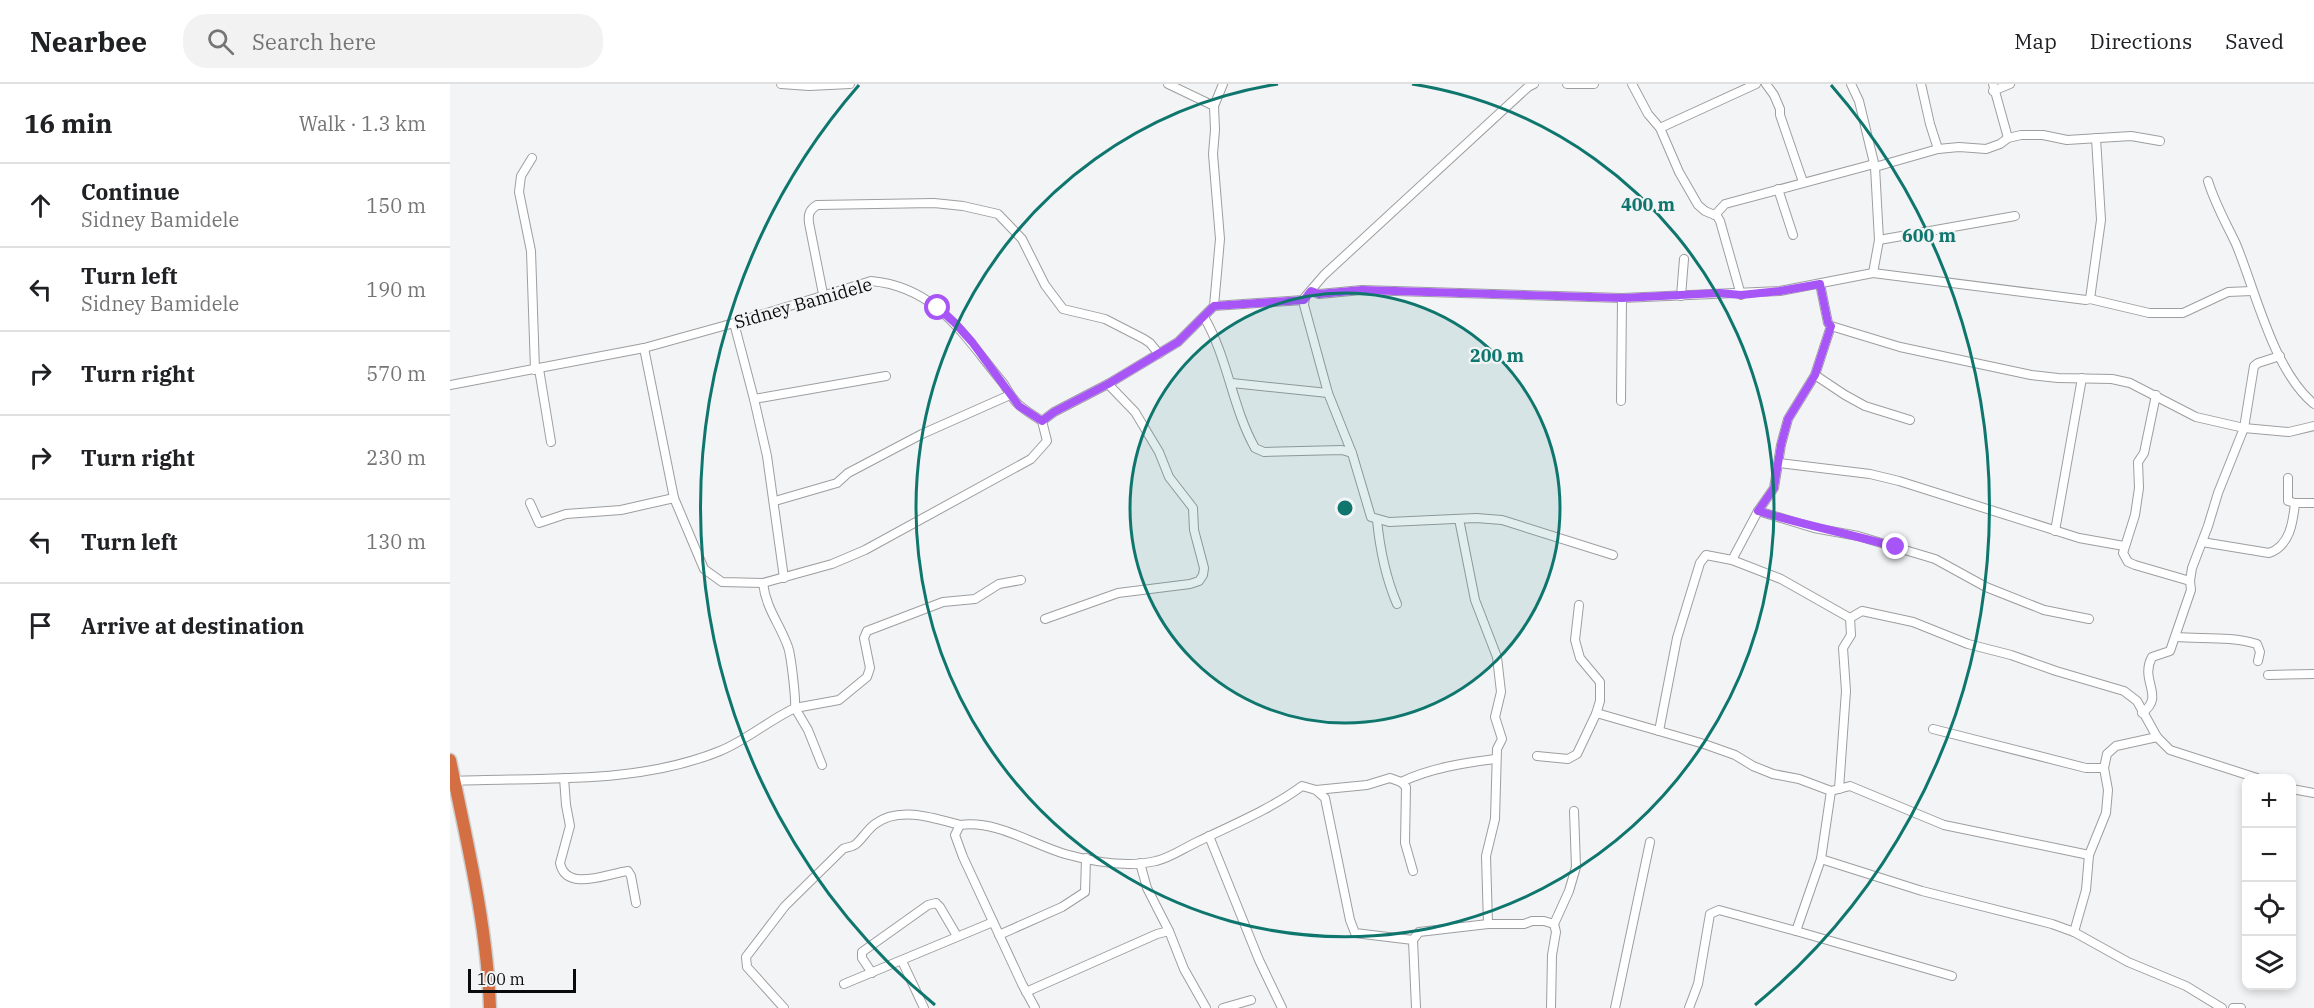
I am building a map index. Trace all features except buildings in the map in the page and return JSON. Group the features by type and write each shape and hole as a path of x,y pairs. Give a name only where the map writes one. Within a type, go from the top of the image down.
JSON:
{"highway":[{"path":"450,760 477,894 489,976 490,1008"}],"street":[{"path":"781,84 850,84"},
{"path":"1168,84 1214,106"},
{"path":"644,348 674,498 704,569 722,582 763,583 832,564 865,550 1022,466 1047,441 1042,421 1178,342 1214,306 1220,239 1213,154 1214,106 1223,84"},
{"path":"1214,306 1304,300 1324,275 1441,165 1532,84"},
{"path":"1567,84 1594,84"},
{"path":"1632,84 1648,114 1660,128 1678,172 1698,205 1715,215 1720,221 1741,295"},
{"path":"1660,128 1756,84"},
{"path":"1766,84 1780,109 1780,115 1803,182"},
{"path":"1851,84 1859,101 1875,166 1879,240 1872,273"},
{"path":"1921,84 1938,149"},
{"path":"2008,138 1993,87 2010,84"},
{"path":"1715,215 1725,204 1803,182 1938,149 1986,148 2021,135 2043,135 2067,140 2131,136 2160,141"},
{"path":"2090,299 2101,220 2096,138"},
{"path":"532,158 519,182 531,250 537,370 551,442"},
{"path":"2208,181 2213,198 2236,245 2252,291 2280,356 2296,386 2314,404"},
{"path":"1778,189 1793,235"},
{"path":"824,294 809,223 808,215 811,208 817,205 934,203 989,210 1004,219 1022,239 1045,285 1064,309 1105,319 1144,339 1158,354"},
{"path":"1879,240 2015,216"},
{"path":"1681,296 1684,259"},
{"path":"1311,291 1319,294 1362,290 1622,298 1719,293 1741,295 1780,291 1872,273 2090,299 2149,313 2183,313 2228,292 2252,291"},
{"name":"Sidney Bamidele","path":"450,385 644,348 871,281 891,284 926,298 955,323 1019,406 1042,421"},
{"path":"1820,284 1828,323 1831,326 1930,354 2031,375 2112,379 2130,383 2196,417 2244,428 2289,432 2314,426"},
{"path":"1620,401 1622,298"},
{"path":"1304,300 1313,343 1328,393 1364,487 1371,517 1389,522 1476,518 1508,521 1566,542 1613,555"},
{"path":"1204,317 1222,353 1255,448 1260,452 1342,450 1352,453"},
{"path":"734,323 754,399 775,501 784,578"},
{"path":"1732,560 1758,511 1774,488 1788,419 1815,375 1831,326"},
{"path":"2142,713 2151,706 2153,699 2148,665 2152,657 2170,651 2188,602 2192,568 2244,428 2254,366 2280,356"},
{"path":"1815,375 1865,406 1910,420"},
{"path":"754,399 886,376"},
{"path":"2055,531 2082,378"},
{"path":"1232,383 1328,393"},
{"path":"1045,619 1118,592 1190,584 1199,581 1203,575 1204,568 1194,530 1193,508 1175,487 1159,452 1135,412 1108,384"},
{"path":"775,501 837,483 848,473 922,434 1010,395"},
{"path":"2156,395 2144,453 2138,462 2139,488 2135,515 2122,553 2128,562 2190,581"},
{"path":"1342,450 1348,442"},
{"path":"1779,463 1870,474 2079,538 2124,546"},
{"path":"2288,478 2288,501 2314,502"},
{"path":"530,503 539,523 562,515 621,510 674,498"},
{"path":"2202,542 2269,553 2278,550 2293,522 2295,503"},
{"path":"1758,511 1814,528 1858,536 1925,556 1986,587 2044,610 2089,619"},
{"path":"1459,519 1475,600 1497,657 1501,692 1495,717 1502,739 1497,748 1496,759 1495,819 1486,856 1488,924"},
{"path":"1377,520 1380,553 1387,581 1397,604"},
{"path":"1659,731 1677,638 1700,563 1706,555 1732,560 1781,579 1850,618"},
{"path":"452,778 564,778 631,775 699,759 748,738 795,708 839,700 867,677 870,668 864,638 867,631 930,606 975,599 999,584 1021,579"},
{"path":"763,583 765,598 790,651 795,708 808,730 822,765"},
{"path":"1537,756 1568,759 1577,754 1600,701 1600,682 1580,657 1575,640 1579,604"},
{"path":"1850,618 1862,611 1913,622 1968,644 2011,655 2124,691 2137,701 2157,737 2170,750 2245,774"},
{"path":"1796,931 1821,859 1835,790 1846,691 1843,648 1851,635 1850,618"},
{"path":"2176,637 2254,643 2257,644 2260,652 2258,661"},
{"path":"2268,675 2314,674"},
{"path":"1596,714 1736,755 1753,766 1773,774 1799,778 1835,790 1850,786 1944,825 2089,855"},
{"path":"1933,729 2085,768 2104,768"},
{"path":"2074,932 2086,890 2089,855 2106,813 2108,790 2104,768 2107,754 2116,746 2157,737"},
{"path":"1401,782 1421,773 1464,763 1496,759"},
{"path":"564,778 570,826 560,863 561,868 570,877 578,880 628,872 631,876 636,903"},
{"path":"784,1008 747,967 746,957 785,906 843,849 855,845 863,834 885,818 900,814 951,822 958,828 999,829 1064,854 1122,864 1140,863 1164,858 1289,795 1302,786 1316,790 1367,784 1390,778 1401,782 1406,787 1406,843 1413,871"},
{"path":"1316,790 1325,798 1353,932 1359,935 1391,936 1413,940"},
{"path":"2296,790 2314,793"},
{"path":"1551,1008 1552,955 1556,932 1554,924 1569,891 1576,867 1574,811"},
{"path":"958,828 957,841 963,857 1035,1008"},
{"path":"1209,836 1259,960 1282,1008"},
{"path":"1615,1008 1650,842"},
{"path":"999,934 1062,907 1085,892 1086,858"},
{"path":"1821,859 1922,891 2052,924 2074,932 2128,962 2186,986 2222,1008"},
{"path":"1140,863 1147,888 1169,931 1184,969 1206,1008"},
{"path":"872,973 862,958 862,952 928,905 936,903 940,907 957,936"},
{"path":"1689,1008 1698,984 1710,914 1719,910 1952,976"},
{"path":"1416,1008 1413,940 1422,931 1488,924 1524,924 1532,921 1554,924"},
{"path":"844,984 993,922"},
{"path":"1026,992 1157,934 1169,931"},
{"path":"902,961 924,1008"},
{"path":"1223,1008 1251,1000"},
{"path":"2233,1008 2241,1008"}],"route":[{"path":"938,308 972,342 1019,406 1042,421 1178,342 1214,306 1304,300 1311,291 1319,294 1362,290 1622,298 1719,293 1741,295 1820,284 1828,323 1831,326 1815,375 1788,419 1774,488 1758,511 1814,528 1858,536 1896,547"}]}
